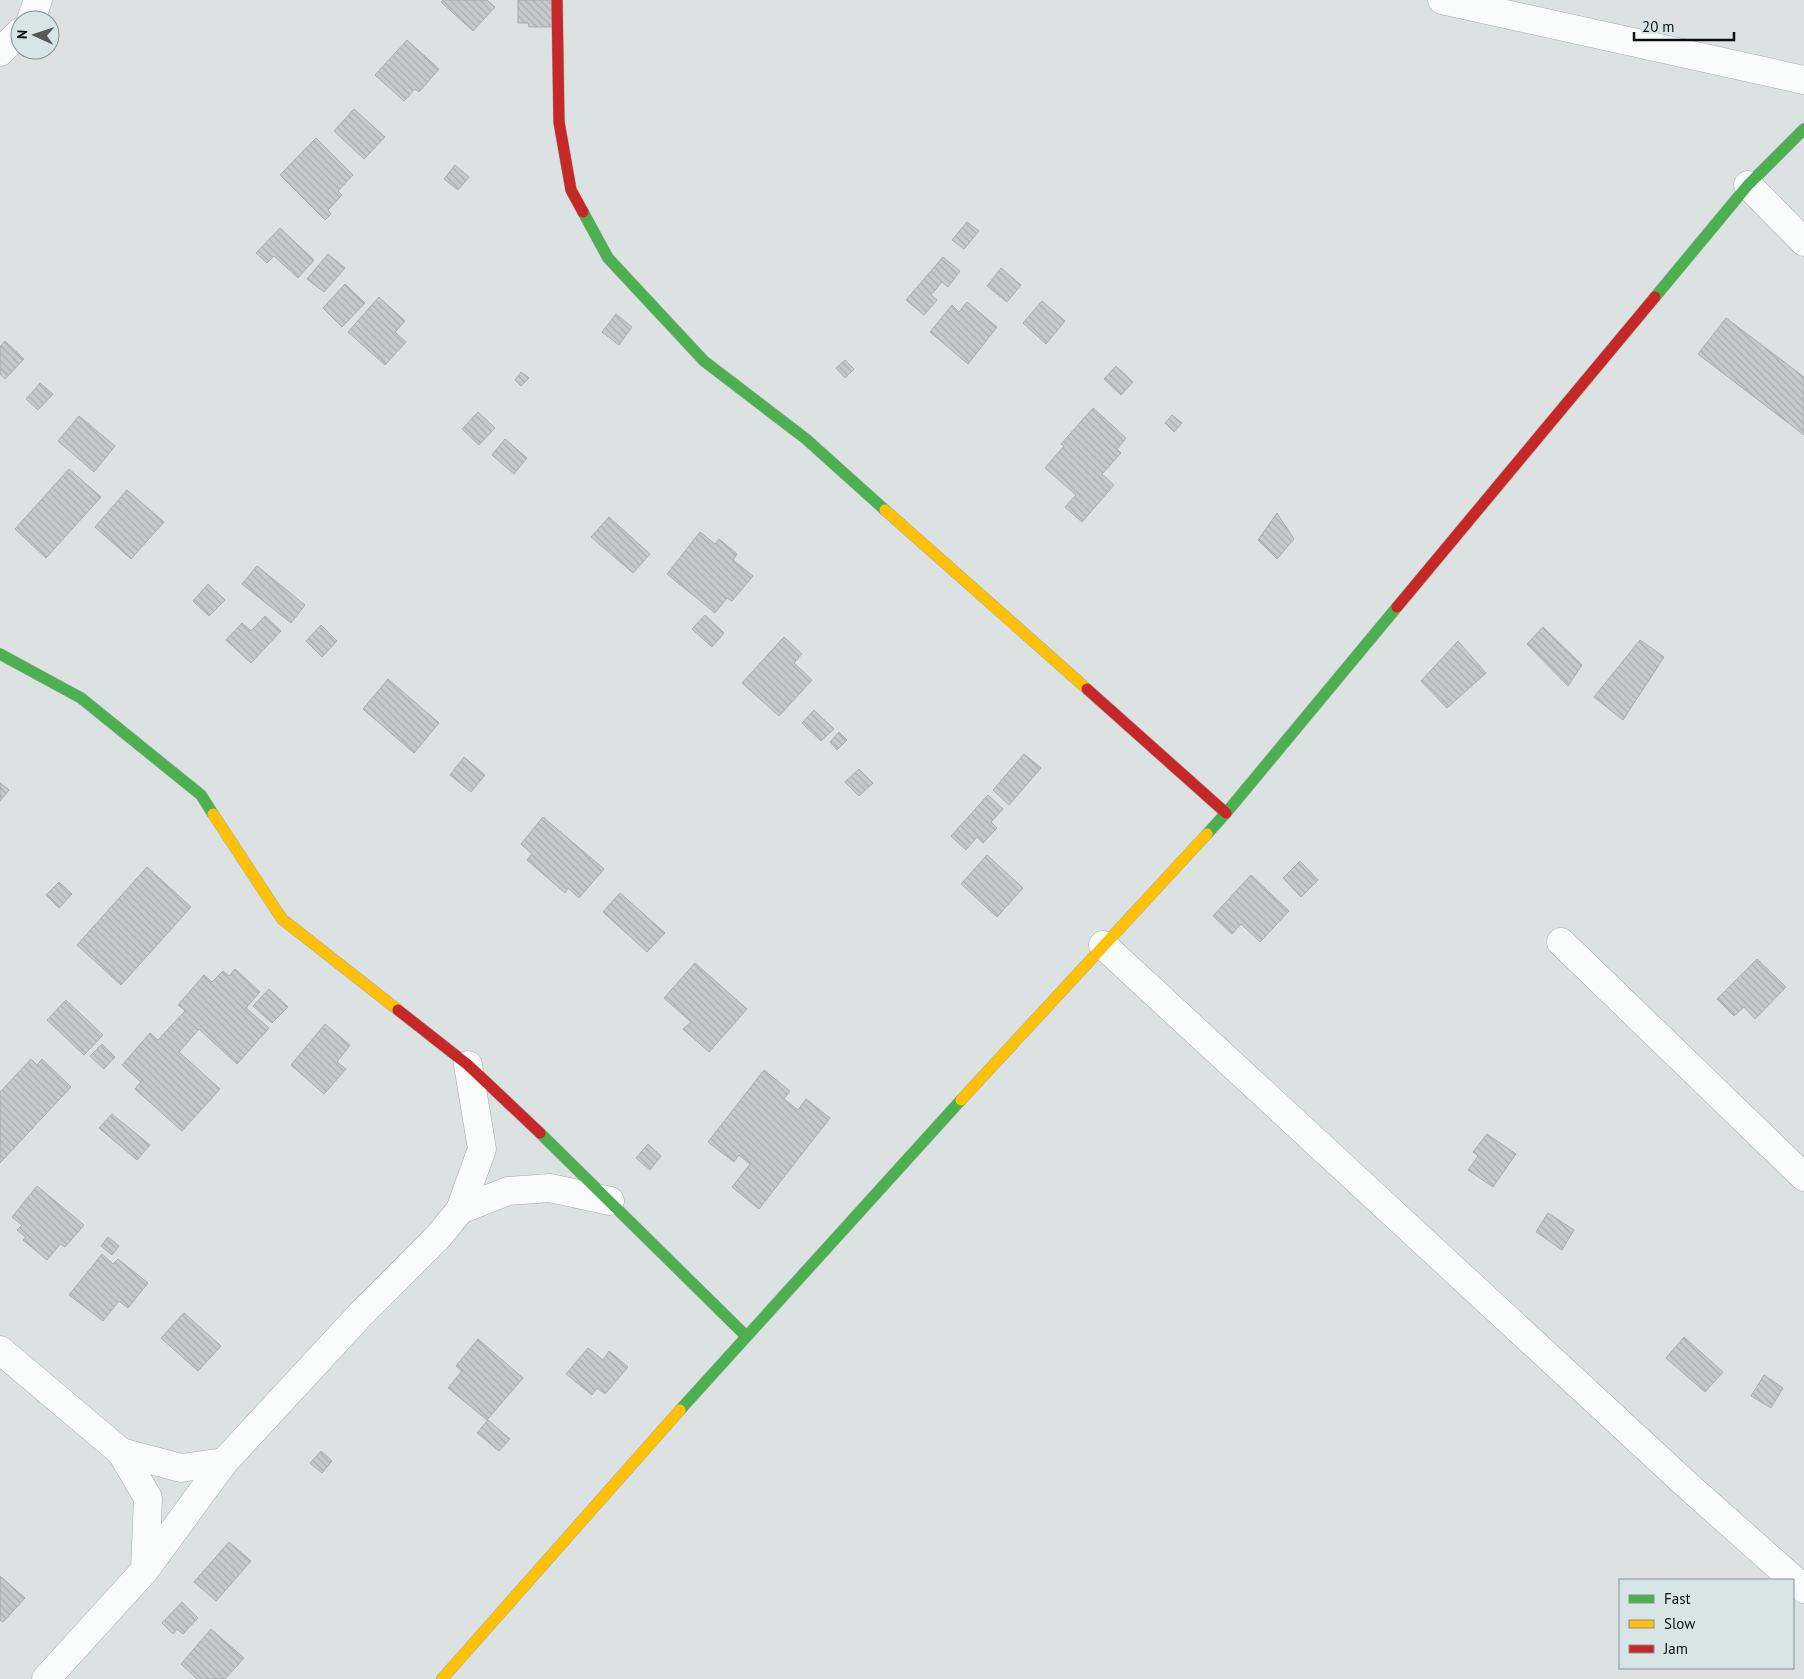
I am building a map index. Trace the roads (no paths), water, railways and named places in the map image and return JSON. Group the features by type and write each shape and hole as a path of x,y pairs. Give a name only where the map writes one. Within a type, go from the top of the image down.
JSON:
{"street":[{"path":"557,0 559,122 571,190 608,258 704,361 806,439 1226,813"},
{"path":"1442,0 1804,80"},
{"path":"0,52 10,42"},
{"path":"442,1679 746,1336 1226,813 1748,185 1804,129"},
{"path":"1748,185 1804,242"},
{"path":"0,654 81,698 201,795 282,919 468,1065 610,1201 746,1336"},
{"path":"1562,942 1804,1177"},
{"path":"1103,945 1792,1579"},
{"path":"46,1679 145,1570 224,1462 361,1314 438,1237 460,1210 482,1150 468,1065"},
{"path":"460,1210 508,1191 550,1188 610,1201"},
{"path":"0,1350 122,1452 148,1498 145,1570"},
{"path":"122,1452 181,1468 224,1462"},
{"path":"1794,1581 1804,1590"}]}
